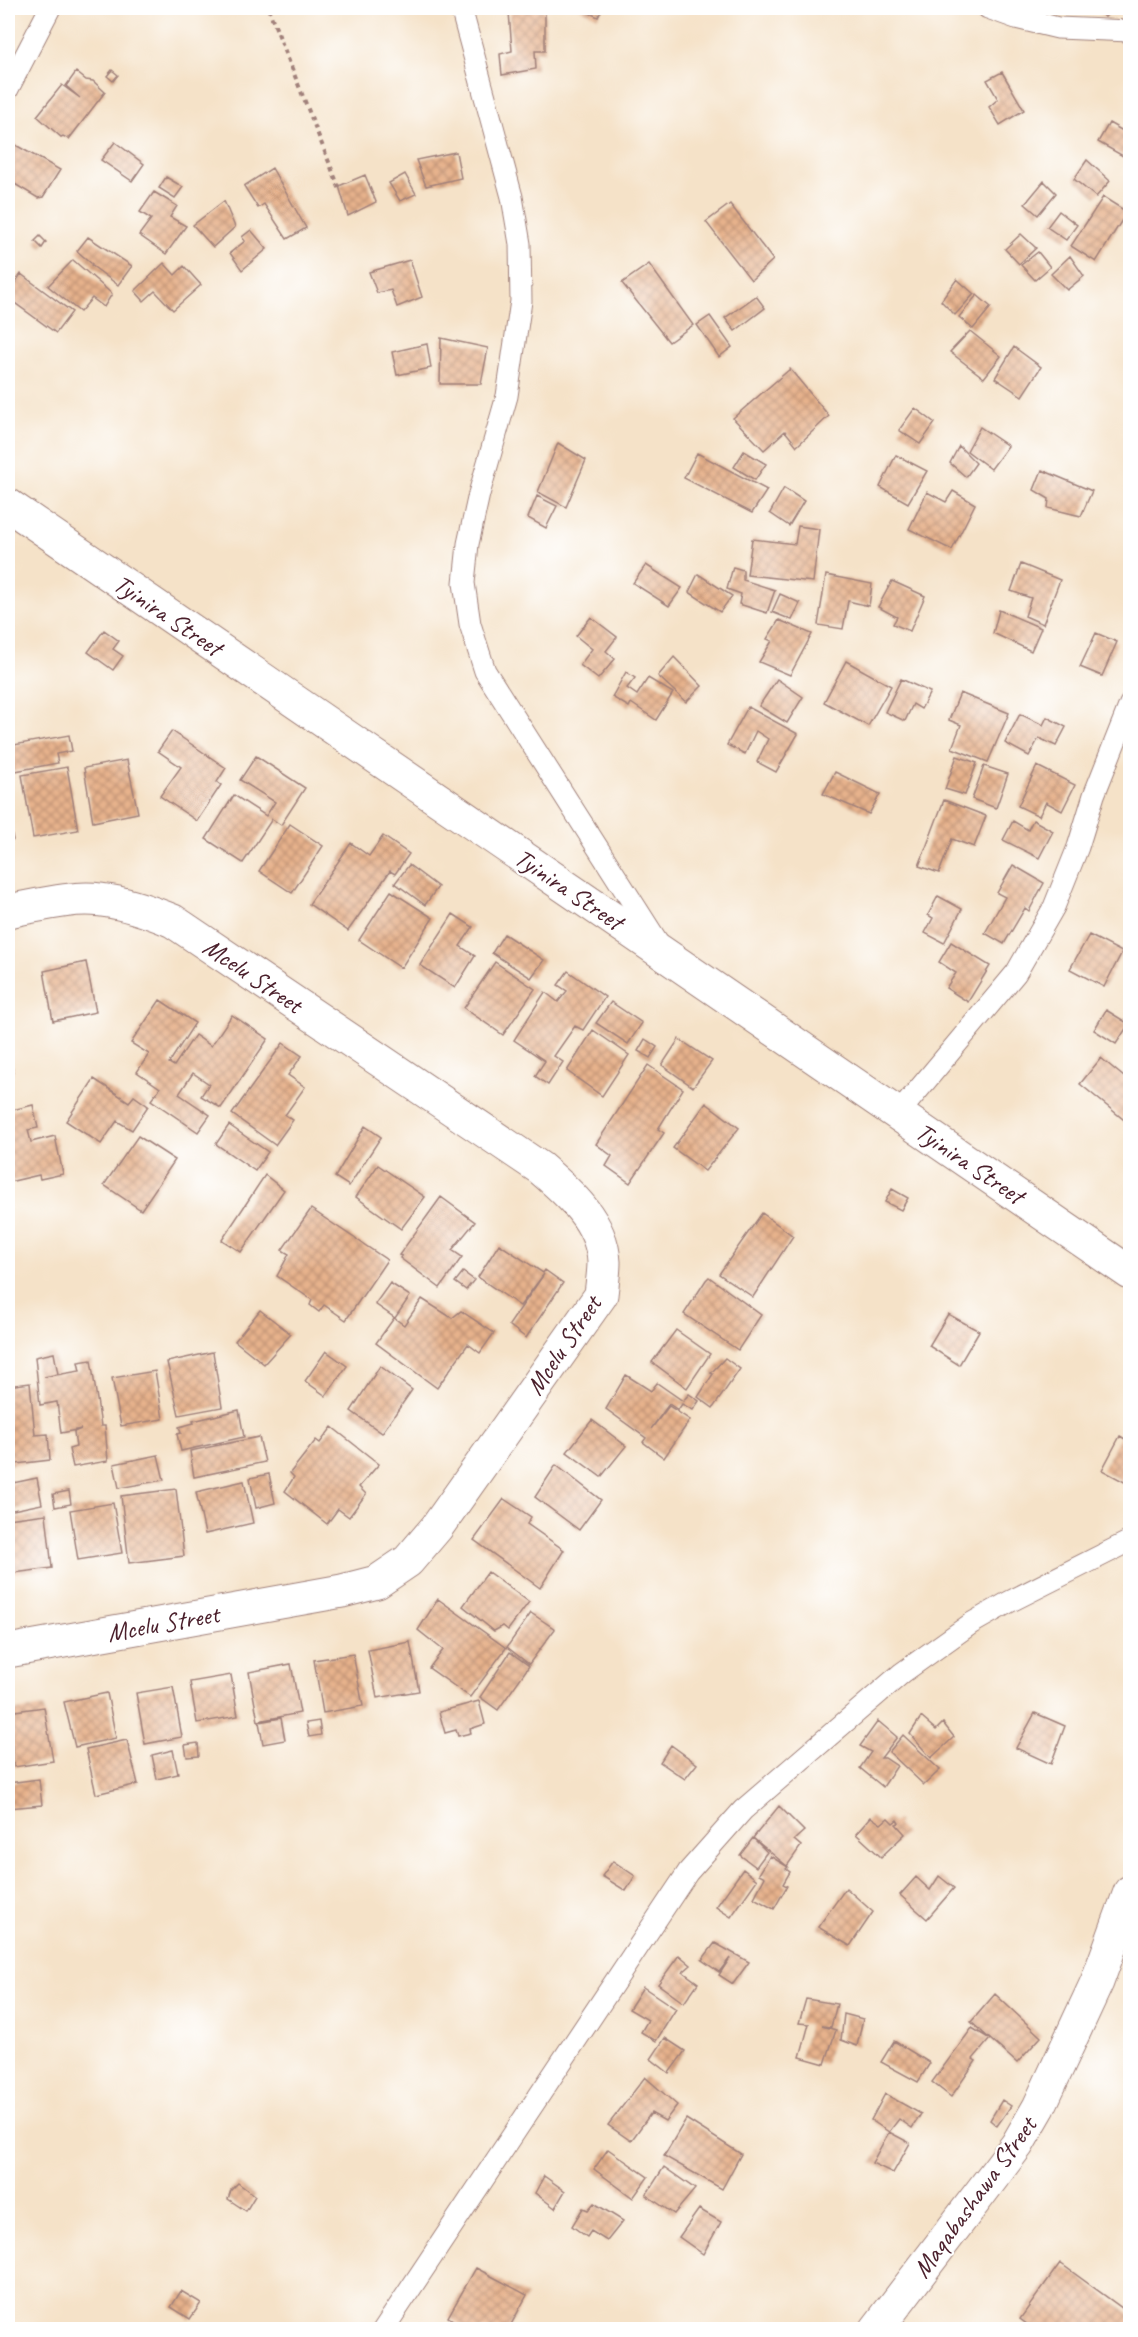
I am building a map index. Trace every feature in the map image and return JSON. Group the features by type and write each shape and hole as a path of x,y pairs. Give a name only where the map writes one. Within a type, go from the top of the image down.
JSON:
{"street":[{"name":"Tyinira Street","path":"8,505 1131,1273"},
{"name":"Mcelu Street","path":"8,911 54,902 99,899 135,906 173,921 540,1168 574,1197 595,1228 604,1261 601,1295 437,1527 408,1561 377,1582 342,1591 8,1651"},
{"name":"Maqabashawa Street","path":"876,2330 1017,2145 1039,2107 1097,1982 1131,1892"}],"lane":[{"path":"8,89 50,8"},
{"path":"461,8 512,196 520,244 521,290 507,396 479,494 468,544 464,583 470,624 485,671 666,955"},
{"path":"988,8 1016,18 1058,28 1131,31"},
{"path":"898,1114 1016,973 1054,907 1078,846 1094,795 1131,704"},
{"path":"383,2330 688,1872 718,1836 800,1758 902,1673 964,1629 1009,1602 1131,1541"}],"path":[{"path":"268,8 340,190"}],"building":[{"path":"579,8 603,8 598,17"},
{"path":"1095,8 1114,8 1105,17"},
{"path":"545,9 545,51 535,51 536,69 502,75 500,54 512,51 509,12"},
{"path":"112,70 118,75 113,81 107,76"},
{"path":"76,72 86,80 93,81 105,92 69,139 61,137 37,116 62,85 80,98 66,86"},
{"path":"1002,72 1024,110 1000,125 989,107 998,99 987,80"},
{"path":"1109,123 1130,135 1130,160 1098,142"},
{"path":"115,142 144,164 132,181 101,160"},
{"path":"12,143 60,170 43,197 38,198 8,180 8,151"},
{"path":"456,152 461,178 426,186 416,160"},
{"path":"1087,160 1110,181 1096,197 1074,179"},
{"path":"272,168 306,228 287,239 264,204 258,208 244,186"},
{"path":"405,174 416,194 400,201 389,183"},
{"path":"365,175 376,202 348,216 339,186"},
{"path":"166,177 183,187 175,198 159,188"},
{"path":"1044,181 1056,193 1038,215 1025,204"},
{"path":"154,192 177,206 170,217 186,226 166,254 139,235 151,219 140,212"},
{"path":"1103,197 1127,212 1096,262 1071,246"},
{"path":"224,201 235,227 213,247 193,225"},
{"path":"730,204 773,260 751,280 706,222"},
{"path":"1059,211 1077,225 1066,240 1047,227"},
{"path":"251,230 267,249 242,270 230,253 245,241 242,237"},
{"path":"1021,234 1036,248 1019,264 1005,249"},
{"path":"40,236 46,242 42,248 35,241"},
{"path":"88,237 132,266 118,285 91,265 77,251"},
{"path":"1038,252 1050,267 1035,280 1021,265"},
{"path":"1070,256 1084,276 1067,290 1051,274"},
{"path":"73,260 112,294 104,307 92,298 80,312 48,286"},
{"path":"410,260 422,297 397,307 391,290 377,293 369,272"},
{"path":"164,263 175,275 184,266 201,285 173,310 155,291 144,301 135,291"},
{"path":"649,264 693,325 669,342 622,283"},
{"path":"21,274 72,312 56,333 8,298 8,293"},
{"path":"957,279 974,294 955,315 941,301"},
{"path":"977,295 991,307 973,329 959,317"},
{"path":"756,296 765,308 735,331 725,318"},
{"path":"710,316 732,347 719,357 697,325"},
{"path":"970,331 1001,356 984,378 950,352"},
{"path":"441,338 488,348 481,384 440,384"},
{"path":"427,344 431,368 397,375 392,352"},
{"path":"1014,347 1041,367 1022,396 995,378"},
{"path":"790,369 829,416 797,446 785,431 764,450 733,418"},
{"path":"915,408 935,423 920,444 899,430"},
{"path":"980,427 1008,446 991,469 967,451"},
{"path":"558,443 586,460 566,507 538,492"},
{"path":"959,446 976,463 966,477 950,463"},
{"path":"744,451 766,464 755,480 734,467"},
{"path":"697,453 767,490 752,513 684,478"},
{"path":"896,455 927,471 908,503 880,487"},
{"path":"1042,470 1092,491 1081,516 1048,508 1049,499 1034,490"},
{"path":"784,488 804,501 789,526 770,513"},
{"path":"953,491 975,504 952,550 909,529 927,492 946,502"},
{"path":"537,496 557,506 546,528 528,518"},
{"path":"798,526 819,529 813,582 747,575 752,539 795,544"},
{"path":"1021,564 1060,580 1043,624 1025,616 1031,598 1011,591"},
{"path":"646,565 682,588 669,606 633,583"},
{"path":"733,567 743,570 743,580 775,590 767,613 739,604 741,594 727,589"},
{"path":"698,574 732,596 720,612 689,592"},
{"path":"826,575 872,584 869,606 848,601 843,629 818,625"},
{"path":"892,581 925,596 910,631 893,624 897,617 878,607"},
{"path":"780,594 800,603 792,620 772,612"},
{"path":"999,610 1041,628 1031,651 993,633"},
{"path":"591,617 617,637 606,651 615,659 598,679 580,665 592,649 576,636"},
{"path":"779,620 812,634 790,675 759,662 772,641 767,639"},
{"path":"104,630 119,641 113,649 123,656 113,670 88,652"},
{"path":"1096,633 1117,642 1102,676 1080,667"},
{"path":"674,657 702,686 686,702 658,676"},
{"path":"846,661 891,686 868,726 824,702"},
{"path":"626,672 635,678 627,688 637,695 648,678 673,693 656,720 631,703 629,707 612,697"},
{"path":"777,679 803,697 787,723 759,706"},
{"path":"901,679 930,692 921,709 913,704 905,721 885,712"},
{"path":"960,693 1009,713 988,762 952,748 961,725 949,720"},
{"path":"748,707 798,734 776,772 757,762 768,739 756,731 745,754 727,745"},
{"path":"1020,714 1043,725 1047,717 1066,727 1056,746 1039,738 1029,756 1005,743"},
{"path":"172,731 226,768 217,782 221,785 197,821 160,796 181,767 158,751"},
{"path":"69,735 72,751 56,754 58,763 10,772 8,746"},
{"path":"256,756 305,788 281,825 272,819 243,863 206,839 234,795 266,816 275,802 240,780"},
{"path":"957,756 977,763 965,795 945,789"},
{"path":"127,760 138,813 93,822 84,768"},
{"path":"984,766 1008,774 996,808 972,799"},
{"path":"1037,766 1075,785 1062,811 1046,802 1039,816 1018,806"},
{"path":"67,767 78,830 33,838 22,775"},
{"path":"835,772 880,794 869,814 823,794"},
{"path":"944,800 986,816 974,847 952,839 939,873 919,866"},
{"path":"8,819 13,840 8,842"},
{"path":"1033,820 1053,831 1039,858 1003,840 1013,821 1028,830"},
{"path":"290,824 323,846 292,893 259,871"},
{"path":"383,836 409,854 395,874 390,871 348,931 309,904 351,843 369,856"},
{"path":"409,865 438,887 425,905 395,883"},
{"path":"1013,865 1044,883 1029,911 1025,908 1004,944 985,933 1005,897 997,893"},
{"path":"391,891 433,918 401,968 359,940"},
{"path":"938,896 962,909 944,943 925,933 933,918 928,915"},
{"path":"453,914 473,927 460,946 475,956 455,988 420,965"},
{"path":"504,934 544,960 531,978 492,953"},
{"path":"1089,935 1122,952 1104,987 1070,969"},
{"path":"951,942 990,966 968,1002 946,988 956,973 939,962"},
{"path":"86,962 96,1012 53,1021 44,971"},
{"path":"495,962 535,989 503,1035 464,1008"},
{"path":"568,971 605,997 583,1030 575,1026 554,1056 563,1062 548,1085 535,1076 545,1061 514,1040 545,992 558,1002 567,991 558,985"},
{"path":"160,1000 195,1023 169,1063 174,1066 195,1035 211,1046 232,1015 268,1039 221,1108 201,1096 209,1084 193,1073 179,1094 210,1115 198,1132 151,1100 160,1088 137,1072 149,1054 131,1043"},
{"path":"611,1002 642,1023 628,1044 596,1023"},
{"path":"1106,1010 1129,1024 1116,1044 1094,1030"},
{"path":"593,1030 629,1055 602,1096 567,1071"},
{"path":"645,1039 657,1047 650,1058 638,1051"},
{"path":"679,1039 712,1061 693,1087 662,1065"},
{"path":"8,1043 13,1072 8,1073"},
{"path":"283,1043 302,1056 288,1075 305,1087 285,1115 293,1120 275,1145 232,1114"},
{"path":"1101,1058 1130,1082 1130,1119 1128,1123 1080,1084"},
{"path":"648,1065 683,1089 658,1129 664,1133 630,1183 606,1166 612,1156 596,1144"},
{"path":"94,1079 129,1102 134,1096 148,1106 132,1130 117,1121 101,1144 66,1121"},
{"path":"706,1103 739,1128 705,1171 673,1148"},
{"path":"33,1105 38,1128 28,1130 31,1142 55,1136 63,1174 40,1179 39,1175 9,1182 8,1111"},
{"path":"229,1125 268,1152 255,1171 216,1144"},
{"path":"365,1126 381,1137 349,1186 335,1177"},
{"path":"138,1136 175,1160 141,1210 104,1185"},
{"path":"378,1165 425,1197 401,1229 356,1197"},
{"path":"265,1175 284,1190 241,1252 222,1240"},
{"path":"892,1189 908,1198 901,1210 885,1202"},
{"path":"441,1197 475,1222 452,1250 462,1257 440,1288 399,1255"},
{"path":"311,1209 387,1260 346,1320 324,1305 319,1312 310,1305 312,1300 277,1276 289,1254 282,1250"},
{"path":"762,1213 793,1236 753,1297 719,1274"},
{"path":"499,1244 543,1273 545,1270 563,1283 526,1338 509,1325 544,1274 520,1306 478,1277"},
{"path":"463,1272 474,1280 466,1290 455,1282"},
{"path":"709,1277 761,1315 738,1350 684,1314"},
{"path":"390,1283 410,1296 395,1318 375,1304"},
{"path":"422,1299 452,1318 461,1311 494,1333 480,1353 468,1344 437,1388 376,1343 394,1318 404,1325"},
{"path":"260,1310 291,1334 264,1364 235,1341"},
{"path":"948,1314 979,1331 959,1365 929,1346"},
{"path":"676,1330 710,1354 687,1388 652,1362"},
{"path":"326,1351 347,1366 326,1396 305,1381"},
{"path":"213,1352 222,1407 179,1415 167,1362"},
{"path":"54,1353 58,1374 44,1377 80,1371 78,1362 91,1360 101,1426 105,1426 108,1461 73,1467 69,1449 76,1447 74,1432 81,1429 61,1433 57,1402 40,1405 35,1357"},
{"path":"725,1358 740,1369 713,1408 698,1397 713,1374 711,1373"},
{"path":"380,1366 412,1390 382,1433 351,1411"},
{"path":"155,1371 163,1419 121,1426 112,1378"},
{"path":"626,1375 651,1391 657,1383 683,1401 689,1394 699,1401 693,1410 682,1404 678,1410 669,1404 651,1429 669,1406 690,1420 664,1458 643,1442 646,1438 606,1409"},
{"path":"30,1383 35,1435 48,1434 50,1460 8,1465 8,1386"},
{"path":"239,1410 244,1437 181,1451 177,1434 181,1433 179,1427 194,1423 193,1421"},
{"path":"592,1420 626,1446 601,1477 567,1452"},
{"path":"332,1427 379,1464 359,1487 366,1494 349,1517 338,1509 327,1524 285,1491 294,1477 290,1473 316,1440 320,1443"},
{"path":"1120,1436 1130,1442 1130,1485 1102,1470"},
{"path":"259,1437 265,1462 194,1477 190,1451"},
{"path":"158,1455 164,1480 119,1488 114,1464"},
{"path":"556,1465 601,1500 579,1530 535,1497"},
{"path":"269,1474 275,1503 256,1508 250,1478"},
{"path":"37,1478 42,1504 8,1511 8,1484"},
{"path":"244,1481 253,1523 205,1534 196,1492"},
{"path":"176,1489 184,1556 129,1563 121,1496"},
{"path":"69,1491 71,1504 55,1507 53,1494"},
{"path":"504,1499 531,1517 527,1524 564,1550 540,1588 474,1540"},
{"path":"113,1503 122,1553 78,1560 70,1510"},
{"path":"46,1514 52,1568 14,1573 8,1519"},
{"path":"488,1572 529,1602 508,1630 503,1626 494,1631 463,1606"},
{"path":"438,1599 506,1648 470,1697 429,1668 443,1650 418,1630"},
{"path":"531,1613 555,1629 529,1664 507,1647"},
{"path":"410,1642 419,1691 377,1698 368,1650"},
{"path":"510,1652 529,1666 498,1710 480,1697"},
{"path":"353,1654 363,1706 323,1713 314,1660"},
{"path":"291,1664 300,1713 258,1721 249,1672"},
{"path":"231,1675 238,1716 197,1723 190,1682"},
{"path":"173,1687 182,1737 145,1744 136,1693"},
{"path":"107,1693 116,1738 75,1747 64,1702"},
{"path":"479,1701 485,1724 470,1729 471,1733 458,1736 456,1730 445,1733 439,1712"},
{"path":"44,1707 53,1761 14,1767 8,1712"},
{"path":"1035,1713 1065,1726 1051,1764 1016,1748"},
{"path":"921,1717 936,1730 943,1723 954,1737 931,1758 910,1734"},
{"path":"281,1718 285,1740 263,1744 259,1722"},
{"path":"319,1721 321,1735 309,1737 306,1723"},
{"path":"878,1721 897,1737 881,1758 897,1766 883,1787 860,1768 871,1752 860,1746"},
{"path":"903,1735 940,1770 924,1785 889,1752"},
{"path":"127,1740 138,1784 96,1794 86,1749"},
{"path":"198,1743 199,1756 187,1757 185,1745"},
{"path":"671,1745 697,1764 685,1779 660,1762"},
{"path":"173,1750 178,1774 157,1779 152,1755"},
{"path":"39,1779 42,1805 8,1808 8,1783"},
{"path":"779,1806 804,1831 794,1840 801,1846 787,1866 753,1838"},
{"path":"871,1817 881,1824 888,1818 893,1823 897,1820 899,1823 896,1824 905,1834 881,1857 856,1834"},
{"path":"753,1838 767,1852 756,1867 740,1855"},
{"path":"770,1856 788,1867 786,1869 790,1872 783,1884 787,1886 774,1909 754,1898 765,1877 759,1874"},
{"path":"613,1861 635,1876 626,1891 602,1876"},
{"path":"743,1869 757,1880 731,1917 716,1907"},
{"path":"939,1876 954,1888 927,1919 900,1895 916,1877 930,1890"},
{"path":"846,1888 873,1912 850,1946 818,1927"},
{"path":"715,1943 749,1962 733,1984 719,1975 730,1958 719,1972 702,1960"},
{"path":"679,1955 691,1965 683,1972 698,1983 684,2003 658,1984"},
{"path":"643,1987 676,2009 656,2041 641,2032 648,2020 629,2009"},
{"path":"995,1994 1041,2037 1017,2063 971,2022"},
{"path":"806,1999 837,2004 831,2027 822,2026 836,2030 825,2064 800,2057 809,2024 799,2023"},
{"path":"844,2014 863,2019 857,2046 841,2040"},
{"path":"972,2028 990,2039 973,2059 976,2061 951,2097 932,2082"},
{"path":"665,2038 685,2051 669,2073 651,2059"},
{"path":"894,2041 930,2063 918,2082 881,2062"},
{"path":"645,2077 677,2105 665,2121 651,2113 631,2141 608,2125"},
{"path":"885,2094 921,2114 912,2128 899,2119 889,2132 871,2120"},
{"path":"1002,2100 1011,2106 997,2126 990,2120"},
{"path":"686,2119 741,2154 722,2189 664,2156"},
{"path":"889,2132 910,2143 893,2173 872,2163"},
{"path":"608,2149 648,2177 633,2198 594,2169"},
{"path":"664,2167 695,2189 674,2214 646,2195"},
{"path":"544,2176 565,2191 555,2208 535,2193"},
{"path":"238,2183 255,2196 246,2211 228,2199 231,2190"},
{"path":"594,2203 623,2221 607,2241 591,2231 587,2237 572,2226 583,2208 588,2210"},
{"path":"699,2209 721,2222 703,2254 679,2237"},
{"path":"1060,2263 1130,2314 1130,2330 1035,2330 1020,2319"},
{"path":"476,2268 527,2295 508,2330 468,2330 448,2317"},
{"path":"181,2291 201,2303 190,2319 171,2307"}]}
